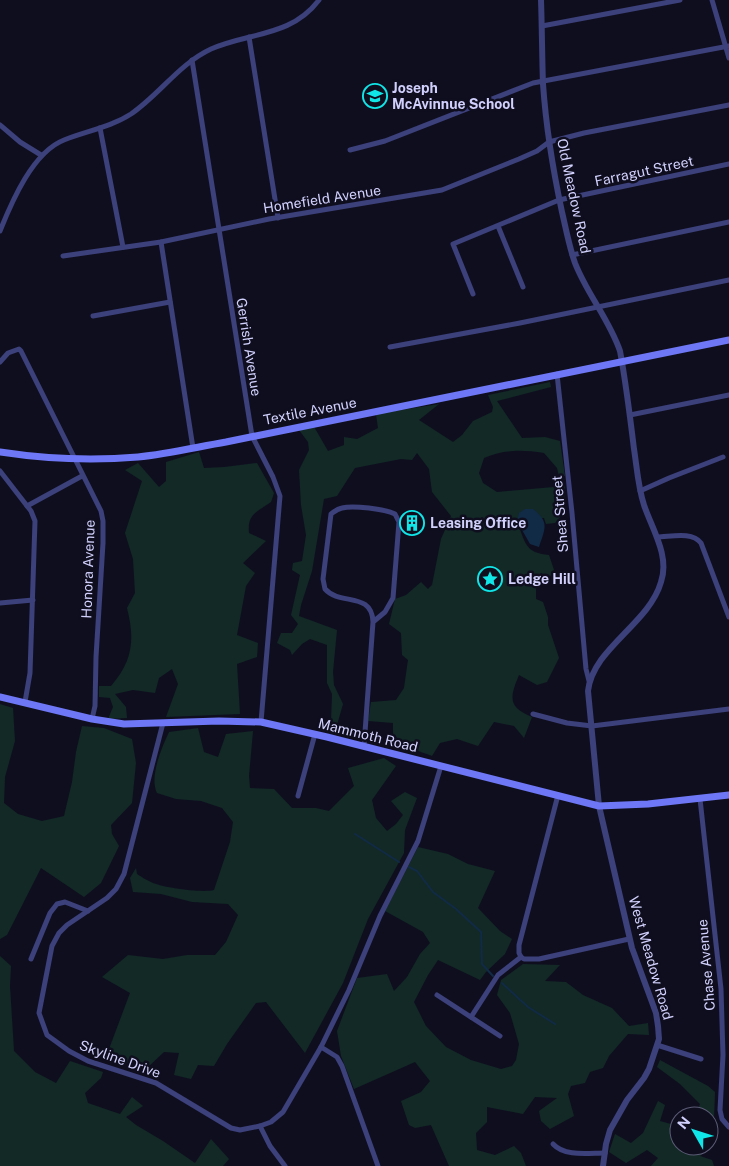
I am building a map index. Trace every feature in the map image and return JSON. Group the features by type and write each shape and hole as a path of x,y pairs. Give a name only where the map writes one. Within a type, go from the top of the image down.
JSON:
{"main road":[{"name":"Textile Avenue","path":"0,452 28,456 73,458 139,457 193,448 729,340"},
{"name":"Mammoth Road","path":"0,697 92,719 124,724 219,721 261,722 364,746 599,806 700,799 729,795"}],"street":[{"path":"0,231 22,185 41,155 58,143 120,120 132,113 192,60 216,47 294,23 307,14 319,0"},
{"name":"Old Meadow Road","path":"541,0 543,82 549,142 559,200 572,255 581,278 614,334 620,351 640,491 662,557 663,573 657,593 641,616 608,652 589,681"},
{"path":"542,26 680,0"},
{"path":"712,0 729,58"},
{"path":"249,37 278,218"},
{"path":"350,150 385,141 533,83 727,46"},
{"name":"Gerrish Avenue","path":"192,60 252,436 273,477 280,496 261,722"},
{"name":"Homefield Avenue","path":"63,256 161,242 278,218 442,190 537,151 549,142 584,133 729,104"},
{"path":"0,125 20,142 41,155"},
{"path":"100,128 123,247"},
{"name":"Farragut Street","path":"473,294 453,244 559,200 729,164"},
{"path":"572,255 729,222"},
{"path":"498,226 523,287"},
{"path":"161,242 193,448"},
{"path":"390,347 729,280"},
{"path":"93,316 170,302"},
{"name":"Honora Avenue","path":"0,362 8,353 18,349 24,356 101,511 104,530 95,706 92,719"},
{"name":"Shea Street","path":"557,374 586,669 589,681"},
{"path":"630,415 729,395"},
{"path":"640,491 723,457"},
{"path":"0,471 31,511 36,531 30,673 25,702"},
{"path":"26,506 82,476"},
{"path":"364,746 373,622 371,610 367,605 360,602 336,596 325,589 323,583 331,514 339,508 348,507 388,511 396,514 398,518 399,528 393,598 385,612 373,622"},
{"path":"657,538 688,536 698,539 729,617"},
{"path":"0,603 33,600"},
{"name":"West Meadow Road","path":"589,681 588,691 599,806 629,939 656,1013 659,1039 644,1078 626,1100 610,1130 604,1166"},
{"path":"533,714 567,723 592,726 729,709"},
{"name":"Skyline Drive","path":"164,723 124,874 116,888 107,898 67,924 59,933 52,946 39,1012 47,1035 69,1052 88,1061 156,1083 231,1128 240,1130 271,1122 283,1112 321,1047 349,990 380,916 418,841 441,766"},
{"path":"298,796 315,734"},
{"path":"521,957 519,945 558,795"},
{"name":"Chase Avenue","path":"700,799 721,989 723,1056 721,1113 724,1122 729,1127"},
{"path":"30,960 50,913 57,904 65,902 88,911"},
{"path":"521,957 524,959 539,958 629,939"},
{"path":"471,1017 498,975 521,957"},
{"path":"437,995 500,1036"},
{"path":"657,1044 701,1059"},
{"path":"321,1047 337,1057 342,1066 378,1166"},
{"path":"260,1126 270,1146 285,1166"},
{"path":"553,1144 560,1151 570,1153 605,1153"}],"green space":[{"path":"550,382 551,387 497,401 522,438 545,437 560,441 565,476 559,476 557,468 544,453 521,451 499,453 484,458 479,473 483,483 497,492 565,486 564,513 555,523 546,524 544,518 517,521 524,540 530,549 549,555 554,570 548,580 536,587 536,599 543,602 548,617 548,625 559,658 547,682 537,685 519,675 514,689 513,701 518,709 532,717 524,738 514,726 494,722 478,746 457,739 440,743 432,756 411,748 397,738 393,734 393,723 368,721 371,702 396,700 404,688 408,660 402,655 401,633 389,624 395,599 406,595 421,582 428,589 432,585 441,539 451,516 432,492 429,469 417,453 412,460 401,459 355,468 337,496 324,499 312,571 299,616 337,630 333,672 334,685 343,704 337,725 331,722 332,694 327,683 327,645 310,639 302,644 292,655 290,650 277,643 281,633 292,633 298,624 291,615 300,575 292,570 293,563 302,561 306,535 301,505 299,470 309,450 308,442 299,430 313,425 328,451 344,445 344,437 357,439 378,428 376,414 439,404 419,420 453,442 462,435 473,421 492,412 493,407 488,395"},
{"path":"199,452 204,468 257,463 274,493 271,502 251,517 249,527 249,533 266,541 243,563 255,573 246,586 237,635 258,643 257,657 237,664 240,714 166,717 178,684 172,669 159,678 155,693 133,690 115,694 126,707 127,718 108,719 113,707 110,698 99,697 99,686 111,686 128,659 131,630 127,608 135,593 133,559 125,533 142,481 125,470 138,463 159,487 166,481 166,462"},
{"path":"0,704 13,708 15,741 5,777 4,803 18,814 42,821 64,816 82,726 104,728 132,739 136,763 132,803 111,825 112,834 119,846 101,883 84,897 41,868 7,935 0,939"},
{"path":"198,728 204,752 218,757 226,734 253,731 249,776 250,788 274,789 292,808 316,808 329,811 354,786 348,768 384,758 396,766 372,800 376,818 387,831 403,815 391,801 405,792 417,798 405,830 404,853 368,919 343,983 305,1053 266,1002 256,1003 214,1066 198,1065 191,1079 174,1075 179,1053 164,1052 146,1069 106,1057 130,993 102,977 128,955 163,959 187,955 215,955 226,942 238,915 228,904 192,902 161,894 133,892 130,878 136,868 137,874 157,884 192,890 214,890 230,842 233,822 222,808 201,801 176,799 157,793 155,786 157,762 169,732"},
{"path":"418,847 448,854 468,864 495,871 478,908 500,931 512,939 505,954 480,980 438,960 428,975 414,1002 426,1026 446,1047 471,1060 501,1069 512,1066 516,1060 519,1044 510,1013 497,995 501,980 523,964 560,965 545,981 566,982 583,995 612,1008 629,1026 648,1023 649,1035 628,1034 609,1056 603,1068 590,1072 585,1083 571,1086 568,1094 574,1116 550,1129 541,1121 539,1111 557,1098 535,1097 523,1114 487,1107 487,1122 476,1133 477,1150 495,1155 514,1146 521,1153 526,1166 449,1166 431,1125 415,1128 409,1125 401,1101 421,1092 430,1081 415,1062 354,1089 341,1056 337,1031 357,978 387,974 394,991 407,977 420,954 430,943 423,932 385,911"},
{"path":"0,956 11,966 10,986 14,1051 35,1072 56,1083 70,1061 103,1072 101,1078 85,1093 88,1103 120,1114 132,1097 143,1106 126,1117 136,1125 195,1163 211,1139 229,1159 223,1166 0,1166"},
{"path":"660,1060 708,1086 715,1092 714,1106 699,1106 700,1104 680,1084 657,1067"},
{"path":"658,1101 665,1105 660,1121 669,1123 669,1156 700,1156 712,1160 714,1166 651,1166 658,1158 647,1150 626,1163 609,1152 615,1134 631,1143 643,1133"}],"water":[{"path":"525,509 533,509 544,522 545,526 539,547 530,544 517,521 519,513"}],"waterway":[{"path":"355,834 399,862"},
{"path":"409,867 417,871 433,892 456,909 481,932 482,964 493,976"},
{"path":"502,983 528,1007 555,1024"}],"place":[{"name":"Joseph McAvinnue School","path":"375,96"},
{"name":"Leasing Office","path":"412,523"},
{"name":"Ledge Hill","path":"490,579"}]}
